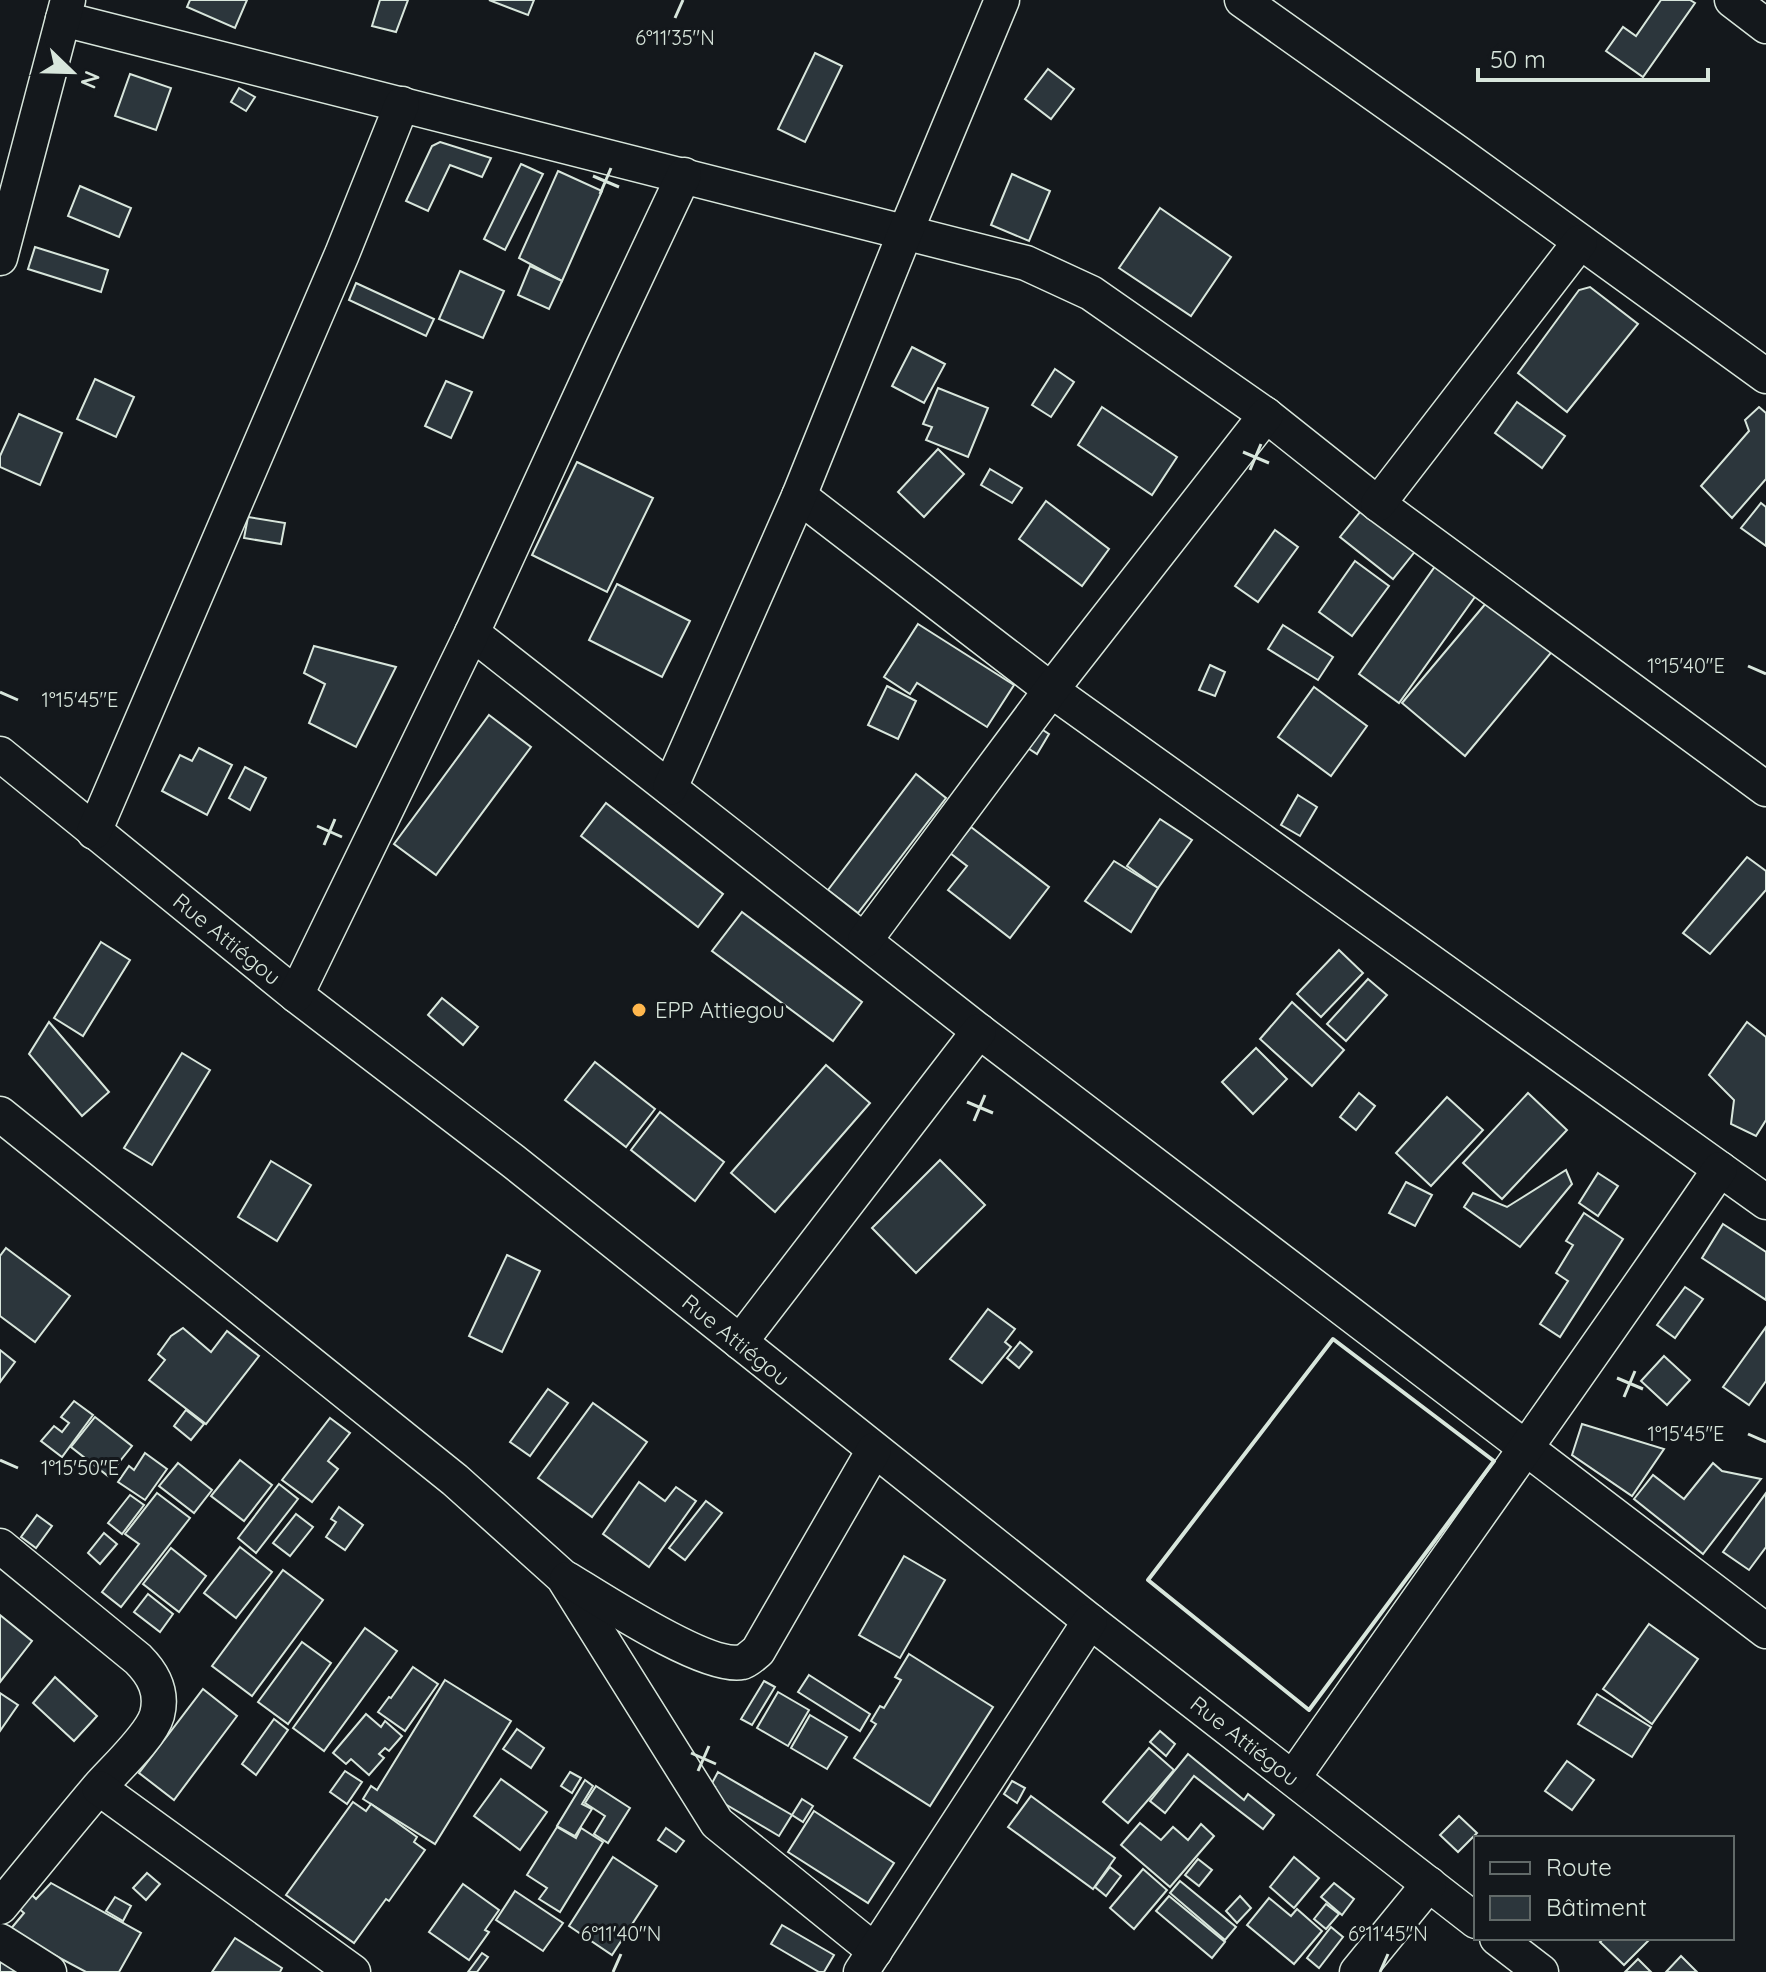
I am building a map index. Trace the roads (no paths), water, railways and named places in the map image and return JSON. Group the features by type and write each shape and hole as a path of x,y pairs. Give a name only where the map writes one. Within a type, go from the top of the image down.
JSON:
{"street":[{"path":"670,788 799,496 1002,0"},
{"path":"1242,0 1766,376"},
{"path":"1732,0 1766,26"},
{"path":"2,241 66,9 402,104 1026,263 1091,293 1266,415 1378,504 1766,789"},
{"path":"94,832 342,254 402,104"},
{"path":"296,995 472,633 684,175"},
{"path":"1378,504 1580,242"},
{"path":"865,940 1051,690 1266,415"},
{"path":"799,496 1051,690 1766,1202"},
{"path":"472,633 979,1031 1766,1631"},
{"name":"Rue Attiégou","path":"0,754 296,995 513,1161 1090,1621 1474,1919"},
{"path":"740,1342 979,1031"},
{"path":"0,1114 455,1480 563,1577 667,1638 719,1661 743,1662 758,1651 874,1450"},
{"path":"1293,1778 1608,1333 1720,1169"},
{"path":"0,1546 138,1659 150,1671 157,1685 159,1702 157,1718 148,1732 0,1907"},
{"path":"563,1577 717,1823 868,1962 1090,1621"},
{"path":"99,1788 353,1972"},
{"path":"1357,1972 1429,1884"},
{"path":"1500,1940 1541,1972"},
{"path":"0,1941 49,1972"}],"place":[{"name":"EPP Attiegou","path":"639,1010"}]}
